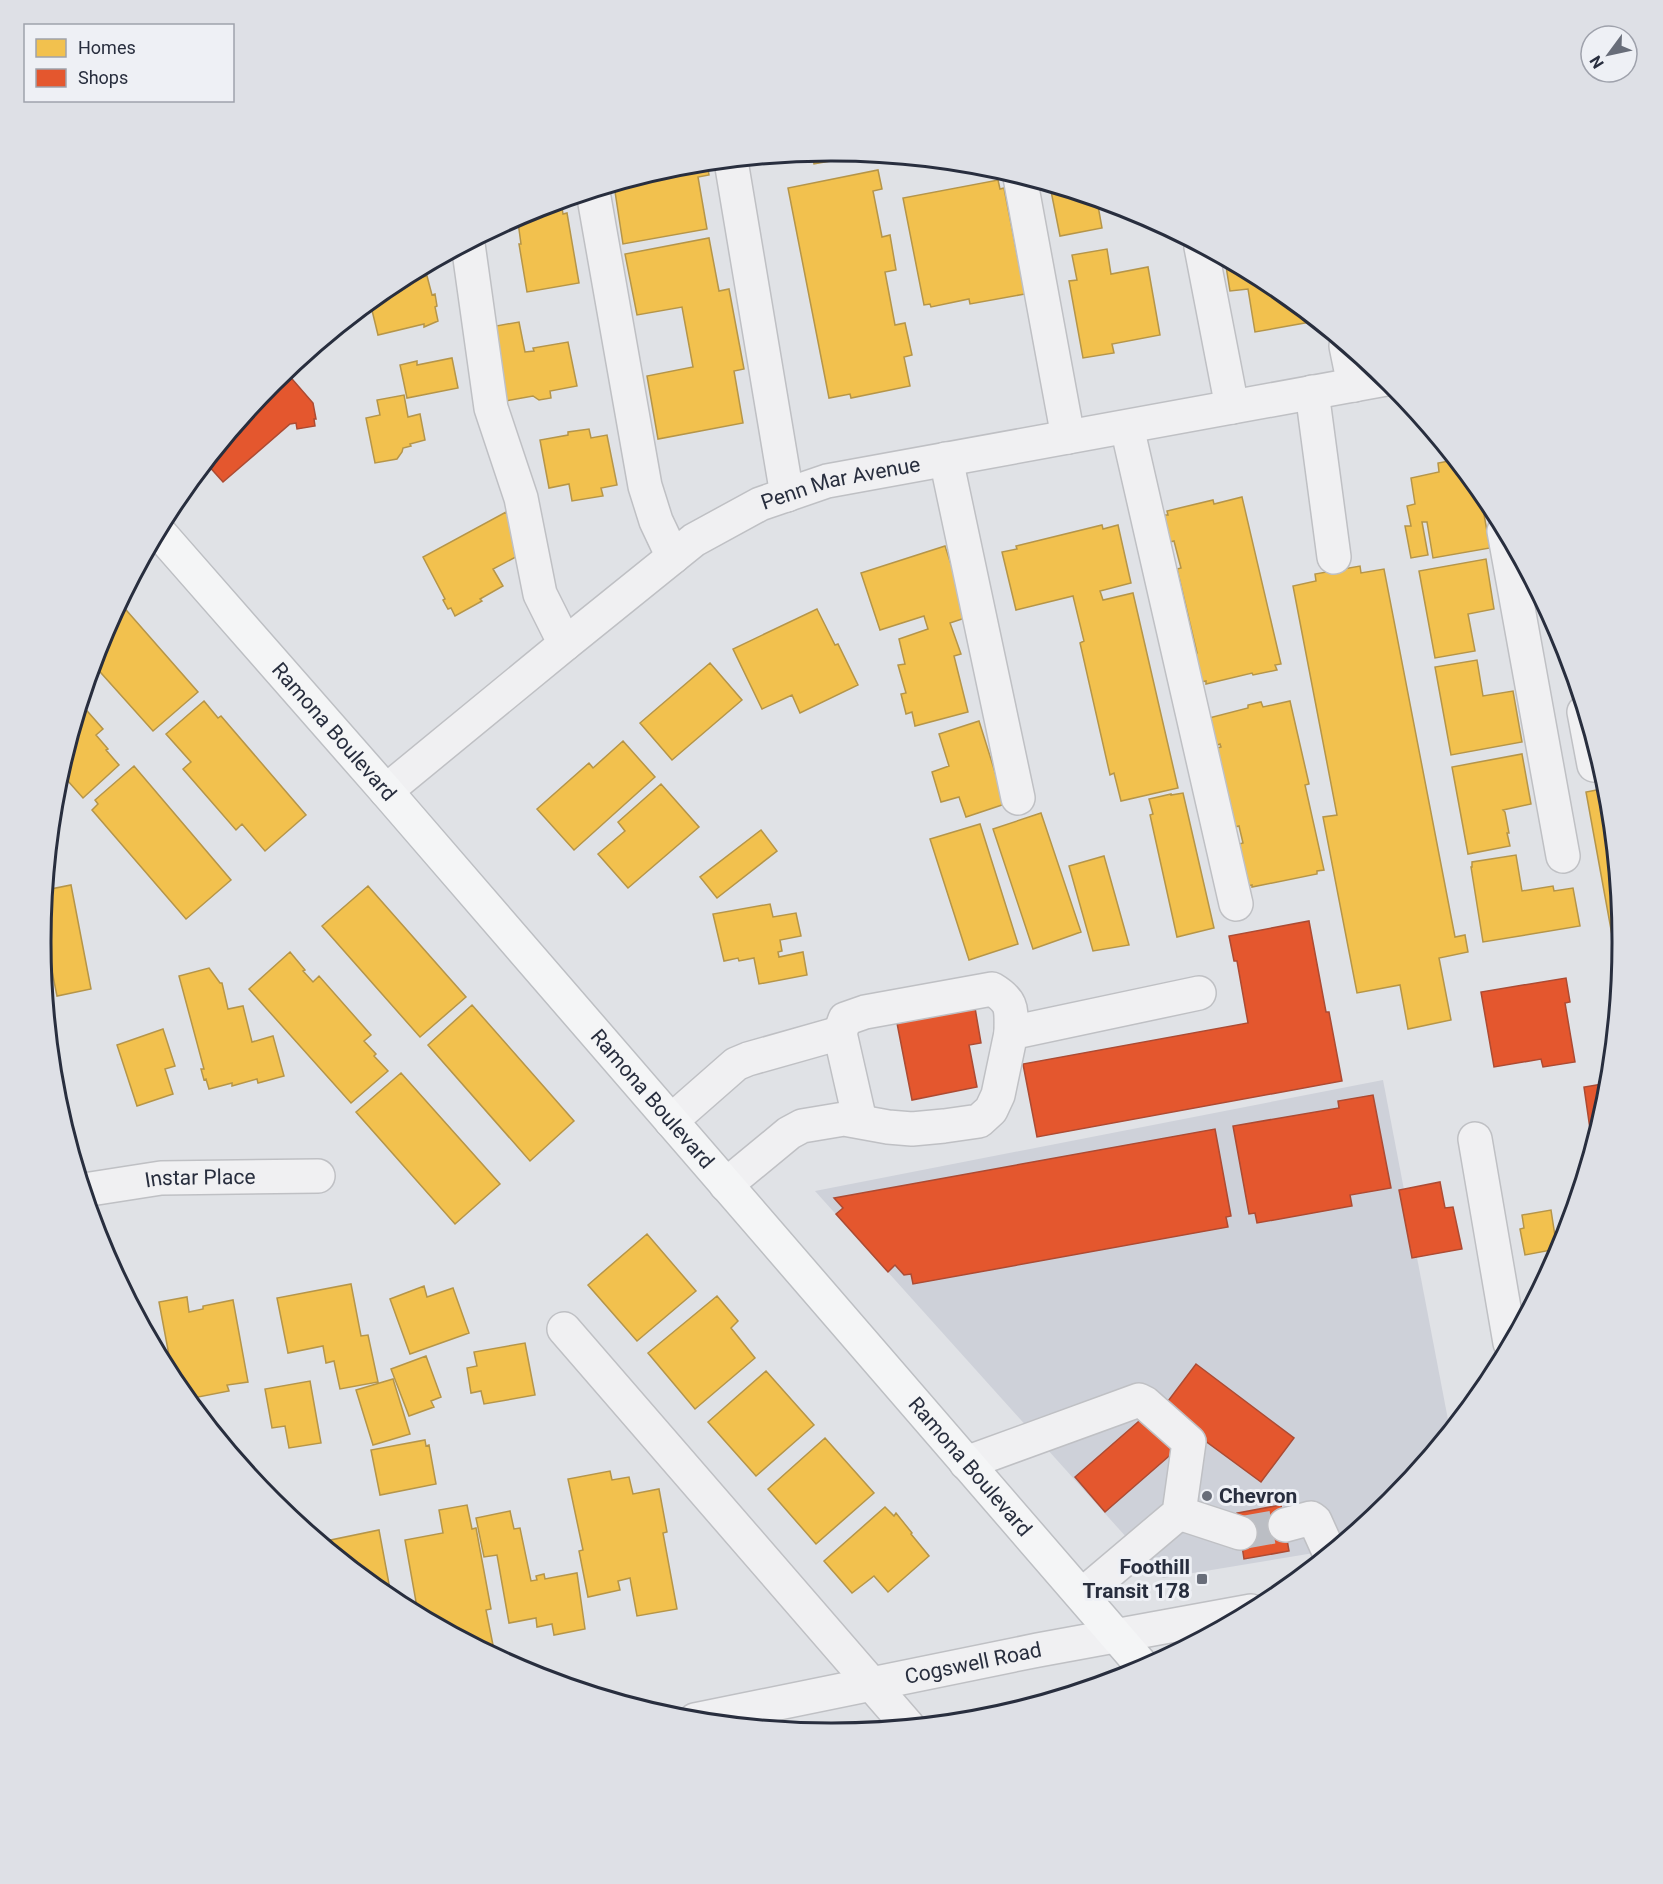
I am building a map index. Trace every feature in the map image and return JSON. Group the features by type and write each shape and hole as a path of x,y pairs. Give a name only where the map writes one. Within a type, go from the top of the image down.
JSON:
{"main road":[{"name":"Ramona Boulevard","path":"164,538 386,791 1137,1660"}],"street":[{"path":"732,168 787,495"},
{"path":"1021,185 1068,437"},
{"path":"594,199 645,486 656,521 674,557"},
{"path":"469,251 492,408 520,498 540,594 565,644"},
{"path":"1203,256 1232,407"},
{"path":"1348,357 1354,385"},
{"name":"Penn Mar Avenue","path":"386,791 694,540 751,509 827,481 1374,381"},
{"path":"1312,392 1334,557"},
{"path":"1126,426 1236,903"},
{"path":"946,459 1018,798"},
{"path":"1508,554 1563,856"},
{"path":"726,1185 789,1133 802,1126 844,1119 912,1129 979,1121 991,1110 998,1095 1011,1033 1011,1007 1002,995 992,989 865,1012 845,1019 840,1033 860,1121"},
{"path":"1011,1033 1199,993"},
{"path":"671,1120 736,1064 840,1033"},
{"path":"1475,1139 1508,1330"},
{"name":"Instar Place","path":"91,1189 161,1178 318,1176"},
{"path":"564,1329 903,1719"},
{"path":"966,1463 1139,1400 1189,1442 1179,1513 1082,1595"},
{"path":"1179,1513 1240,1533"},
{"path":"1285,1525 1311,1518 1315,1521 1326,1545"},
{"name":"Cogswell Road","path":"721,1715 1115,1635 1226,1615"}],"shaded area":[{"path":"1383,1080 1448,1420 1383,1494 1317,1552 1163,1578 815,1191"}],"building: Homes":[{"path":"878,170 882,189 873,191 882,237 890,235 896,270 885,272 895,325 905,323 912,355 904,357 910,386 851,398 850,394 829,398 788,188"},
{"path":"708,171 709,175 698,177 707,229 623,244 615,192 679,176"},
{"path":"998,180 1000,189 1004,188 1025,294 970,304 969,299 931,307 930,304 924,305 903,198"},
{"path":"1051,193 1099,209 1102,228 1060,236"},
{"path":"562,210 563,214 567,213 579,283 527,292 519,244 521,244 519,227"},
{"path":"709,238 719,291 729,289 744,369 734,371 743,423 658,439 647,376 693,367 682,307 637,315 625,254"},
{"path":"1107,249 1111,274 1148,267 1160,335 1112,344 1114,353 1083,358 1069,281 1077,280 1072,255"},
{"path":"1226,269 1307,323 1255,332 1248,289 1230,291"},
{"path":"427,276 432,295 435,294 438,321 424,327 424,324 378,335 372,311"},
{"path":"519,322 525,352 534,351 533,348 568,342 577,386 550,391 551,398 539,400 533,396 500,402 488,334 497,332 496,326"},
{"path":"452,358 458,388 407,398 400,365 417,361 417,365"},
{"path":"404,395 408,417 420,414 425,440 403,448 397,459 375,463 366,418 380,415 377,400"},
{"path":"589,429 591,438 607,435 617,485 601,488 603,496 572,501 569,484 549,488 540,440"},
{"path":"1446,461 1484,515 1490,548 1433,558 1427,522 1422,522 1428,555 1411,558 1405,526 1411,526 1407,506 1415,504 1411,478 1439,472 1438,463"},
{"path":"1242,497 1281,664 1275,665 1277,670 1253,675 1252,673 1206,684 1206,681 1201,682 1194,654 1197,653 1177,569 1181,568 1174,541 1170,542 1164,515 1168,515 1167,511 1213,500 1214,504"},
{"path":"506,512 527,551 493,569 503,586 455,616 443,600 445,599 423,557"},
{"path":"1102,525 1103,529 1118,525 1131,583 1100,591 1103,600 1133,593 1178,788 1121,801 1114,773 1110,775 1080,643 1084,641 1073,596 1016,610 1002,552 1017,549 1016,546"},
{"path":"945,546 964,603 965,618 950,623 961,654 954,656 968,712 915,726 912,712 906,714 901,694 906,693 898,665 905,664 899,639 928,629 924,616 880,630 861,573"},
{"path":"1486,559 1494,609 1468,614 1475,651 1435,658 1419,571"},
{"path":"1360,566 1361,573 1384,569 1455,937 1465,935 1468,952 1439,958 1451,1020 1408,1029 1400,985 1357,993 1323,817 1337,815 1293,586 1316,581 1315,574"},
{"path":"125,609 198,692 153,731 99,671"},
{"path":"817,609 835,645 838,644 858,685 800,713 792,695 762,709 733,649"},
{"path":"1477,660 1483,696 1513,691 1522,742 1451,755 1435,667"},
{"path":"710,663 742,700 672,760 640,723"},
{"path":"204,701 218,718 221,716 306,815 265,851 242,824 236,830 183,769 191,762 166,734"},
{"path":"1290,701 1309,784 1305,785 1324,870 1317,871 1317,874 1252,887 1252,885 1248,886 1239,844 1243,843 1239,826 1235,827 1217,748 1221,747 1220,744 1215,746 1209,718 1248,708 1248,705 1261,702 1263,707"},
{"path":"86,710 103,729 96,735 119,765 83,798 68,781"},
{"path":"979,721 1005,804 966,817 959,797 941,802 932,772 949,766 939,734"},
{"path":"623,741 655,777 574,850 537,809 589,763 593,768"},
{"path":"1522,754 1531,804 1503,810 1510,846 1468,854 1452,767"},
{"path":"134,766 231,880 186,919 92,810 98,804 95,800"},
{"path":"661,784 699,827 628,888 598,854 625,831 618,822"},
{"path":"1597,790 1605,840 1612,933 1586,792"},
{"path":"1183,793 1214,928 1177,937 1150,815 1153,814 1149,799"},
{"path":"1041,813 1081,932 1033,949 993,829"},
{"path":"980,824 1018,944 969,960 930,839"},
{"path":"761,830 777,851 717,898 700,877"},
{"path":"1516,855 1522,891 1553,886 1554,891 1573,888 1580,926 1483,942 1472,862"},
{"path":"1104,856 1129,945 1093,951 1069,866"},
{"path":"71,885 91,989 57,996 52,972 51,942 53,889"},
{"path":"368,886 466,997 420,1037 322,926"},
{"path":"770,904 773,917 796,913 801,936 780,940 782,951 778,952 779,957 803,952 807,975 759,984 754,958 724,961 713,914"},
{"path":"290,952 313,982 319,976 371,1035 364,1041 388,1071 351,1103 249,989"},
{"path":"209,968 222,983 228,1009 243,1006 252,1042 273,1036 284,1076 258,1083 257,1079 209,1089 201,1069 204,1069 179,976"},
{"path":"472,1005 574,1121 530,1161 428,1045"},
{"path":"163,1029 175,1066 165,1069 173,1094 137,1106 117,1045"},
{"path":"401,1073 500,1184 455,1224 356,1112"},
{"path":"1551,1210 1555,1236 1549,1251 1525,1255 1520,1229 1524,1228 1522,1215"},
{"path":"647,1234 696,1291 637,1341 588,1285"},
{"path":"351,1284 361,1336 368,1335 378,1382 340,1389 334,1361 326,1363 323,1346 288,1353 277,1298"},
{"path":"424,1286 427,1297 453,1288 469,1333 410,1354 390,1299"},
{"path":"717,1296 738,1321 731,1328 755,1358 695,1409 648,1353"},
{"path":"187,1297 189,1312 203,1309 203,1306 233,1300 248,1382 227,1385 229,1391 198,1397 168,1352 159,1302"},
{"path":"525,1343 535,1395 484,1404 481,1391 471,1393 467,1368 477,1366 474,1352"},
{"path":"426,1356 441,1397 431,1401 434,1407 409,1416 391,1369"},
{"path":"766,1371 814,1425 756,1476 708,1422"},
{"path":"393,1379 410,1434 373,1445 356,1390"},
{"path":"310,1381 321,1443 289,1448 285,1426 272,1428 265,1389"},
{"path":"825,1438 874,1493 816,1544 768,1489"},
{"path":"425,1440 426,1446 429,1445 436,1484 380,1495 371,1450"},
{"path":"610,1471 612,1480 629,1477 633,1494 659,1489 667,1532 663,1533 677,1609 637,1616 630,1578 618,1581 620,1590 588,1597 579,1551 583,1550 568,1479"},
{"path":"467,1505 472,1529 476,1528 491,1609 486,1610 493,1645 416,1602 405,1540 443,1533 439,1510"},
{"path":"885,1507 894,1516 896,1513 929,1556 888,1592 874,1576 852,1593 824,1561"},
{"path":"510,1511 514,1529 520,1528 531,1581 537,1580 536,1576 544,1574 545,1579 577,1573 585,1629 554,1635 552,1624 537,1627 536,1618 509,1623 497,1555 484,1557 476,1518"},
{"path":"379,1530 389,1585 356,1561 330,1540"}],"building: Shops":[{"path":"292,379 313,403 315,426 297,429 296,423 290,424 223,482 211,469 245,427"},
{"path":"1309,921 1342,1081 1037,1137 1023,1064 1248,1023 1237,961 1234,961 1229,936"},
{"path":"1566,978 1570,1002 1565,1003 1575,1062 1543,1067 1541,1059 1494,1067 1481,992"},
{"path":"974,1002 981,1043 969,1045 977,1087 912,1100 896,1018"},
{"path":"1598,1085 1589,1125 1584,1087"},
{"path":"1373,1095 1391,1188 1350,1195 1352,1206 1257,1223 1255,1213 1249,1214 1233,1126 1339,1108 1338,1101"},
{"path":"1215,1129 1231,1216 1226,1217 1228,1227 913,1284 911,1274 904,1275 895,1265 888,1272 836,1214 843,1208 834,1198"},
{"path":"1440,1182 1445,1208 1453,1207 1462,1249 1412,1258 1399,1190"},
{"path":"1196,1364 1294,1438 1261,1482 1162,1409"},
{"path":"1146,1415 1176,1450 1105,1512 1075,1477"},
{"path":"1281,1505 1289,1551 1244,1559 1237,1513"}],"tunnel":[{"path":"1240,1533 1285,1525"}],"place":[{"name":"Chevron","path":"1207,1496"},
{"name":"Foothill Transit 178","path":"1202,1579"}]}
